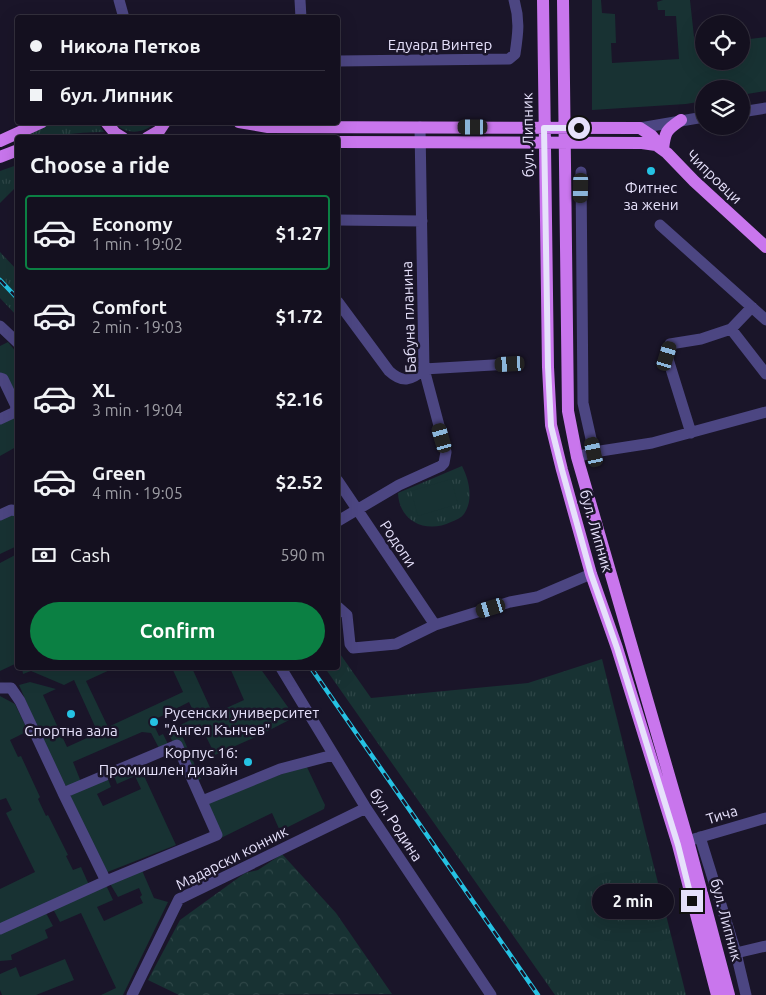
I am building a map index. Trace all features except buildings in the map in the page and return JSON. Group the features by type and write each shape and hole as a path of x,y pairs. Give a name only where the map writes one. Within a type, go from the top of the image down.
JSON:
{"main road":[{"name":"бул. Липник","path":"543,0 548,367 551,426 591,574 617,648 678,845 716,995"},
{"name":"бул. Липник","path":"563,0 568,401 577,458 688,841 729,995"},
{"path":"663,150 664,137 668,128 681,120"},
{"path":"0,140 35,125"},
{"path":"108,125 117,135"},
{"path":"153,135 164,125"},
{"path":"256,125 268,127 293,125"},
{"path":"340,125 640,128"},
{"name":"Чипровци","path":"640,128 652,136 663,150 694,181 766,247"},
{"path":"340,142 642,143 656,145 663,150"},
{"path":"0,157 15,151"}],"street":[{"path":"119,0 123,15"},
{"path":"300,0 301,15"},
{"name":"Едуард Винтер","path":"340,60 509,59 515,54 517,45 519,16 514,0"},
{"path":"750,111 766,108"},
{"path":"640,128 695,118"},
{"name":"Бабуна планина","path":"356,509 399,485 441,466 444,463 446,452 424,369 420,127"},
{"path":"582,172 583,403 594,452"},
{"path":"340,220 422,221"},
{"path":"660,224 766,320"},
{"path":"340,305 396,378 405,380 415,377 424,369 510,364"},
{"path":"691,432 667,356 670,344 701,339 731,329 752,307"},
{"path":"0,326 14,340"},
{"path":"731,329 766,374"},
{"path":"0,343 14,340"},
{"path":"0,378 3,379 15,404"},
{"path":"0,419 15,412"},
{"path":"577,458 594,452 652,443 766,412"},
{"name":"Родопи","path":"340,484 435,625"},
{"path":"340,520 356,509"},
{"path":"0,515 10,510 15,511"},
{"path":"340,609 347,615 350,644 353,648 396,644 435,625 510,602 537,596 591,574"},
{"name":"бул. Родина","path":"282,670 366,808 491,995"},
{"path":"0,688 11,688 20,701 106,881"},
{"path":"0,930 106,881 217,834 177,745 63,793"},
{"path":"202,801 280,769 333,755"},
{"name":"Мадарски конник","path":"132,995 179,899 366,808"},
{"name":"Тича","path":"688,841 766,818"},
{"path":"700,837 736,953 746,995"},
{"path":"736,953 766,946"}],"green space":[{"path":"592,0 601,0 602,13 615,14 616,43 611,43 612,63 679,59 676,16 665,16 665,10 658,10 657,2 663,0 690,0 695,46 695,70 750,70 750,39 766,37 766,91 750,94 750,80 695,80 695,102 592,110"},
{"path":"49,125 99,125 104,132 58,135 27,135"},
{"path":"116,125 152,125 134,132"},
{"path":"15,166 15,188 0,203 0,171"},
{"path":"0,252 15,268 15,314 0,298"},
{"path":"8,342 15,351 15,399 0,373 0,346"},
{"path":"15,414 15,448 0,456 0,423"},
{"path":"462,466 467,477 470,496 463,515 451,522 433,527 416,523 409,518 403,511 398,493"},
{"path":"451,479 458,504 418,516 411,491"},
{"path":"15,514 15,547 0,554 0,517"},
{"path":"15,555 15,664 0,671 0,563"},
{"path":"340,654 371,698 528,683 602,659 686,995 555,995 326,670 340,670"},
{"path":"22,670 110,670 86,681 108,727 183,692 173,670 193,670 213,714 244,700 231,670 261,670 295,717 215,755 200,724 181,733 201,779 196,781 167,732 196,717 189,702 152,721 159,736 163,734 169,746 160,750 151,733 142,732 73,762 81,782 66,786 57,773 19,685 30,682 56,689 43,695 67,747 98,733 74,680 64,685 31,671 23,674"},
{"path":"0,696 15,704 28,731 10,740 18,757 21,756 40,797 38,799 68,855 66,856 73,870 81,867 89,885 0,925 0,889 35,872 6,813 12,810 6,798 0,800"},
{"path":"139,765 176,845 105,873 71,802 71,794 108,779 111,787 97,794 103,806 141,789 135,776 117,784 114,776"},
{"path":"306,765 325,805 324,809 280,831 272,813 221,838 205,803"},
{"path":"282,854 336,913 392,994 179,995 148,980 180,920 245,873 258,870"},
{"path":"141,868 154,898 168,902 123,995 101,995 116,988 81,913 60,922 53,909 106,885 113,900 97,907 104,921 143,903 139,888 118,897 109,882"},
{"path":"46,913 53,926 45,930 48,938 11,955 12,960 0,961 0,933"},
{"path":"65,959 74,980 36,995 2,995 0,990 0,974 16,967 20,977"}],"railway":[{"path":"0,280 15,296"},
{"path":"312,670 538,995"}],"place":[{"name":"Фитнес за жени","path":"651,171"},
{"name":"Спортна зала","path":"71,714"},
{"name":"Русенски университет \"Ангел Кънчев\"","path":"154,722"},
{"name":"Корпус 16: Промишлен дизайн","path":"248,762"}],"route":[{"path":"579,128 544,128 548,367 551,426 591,574 617,648 678,845 692,901"}]}
